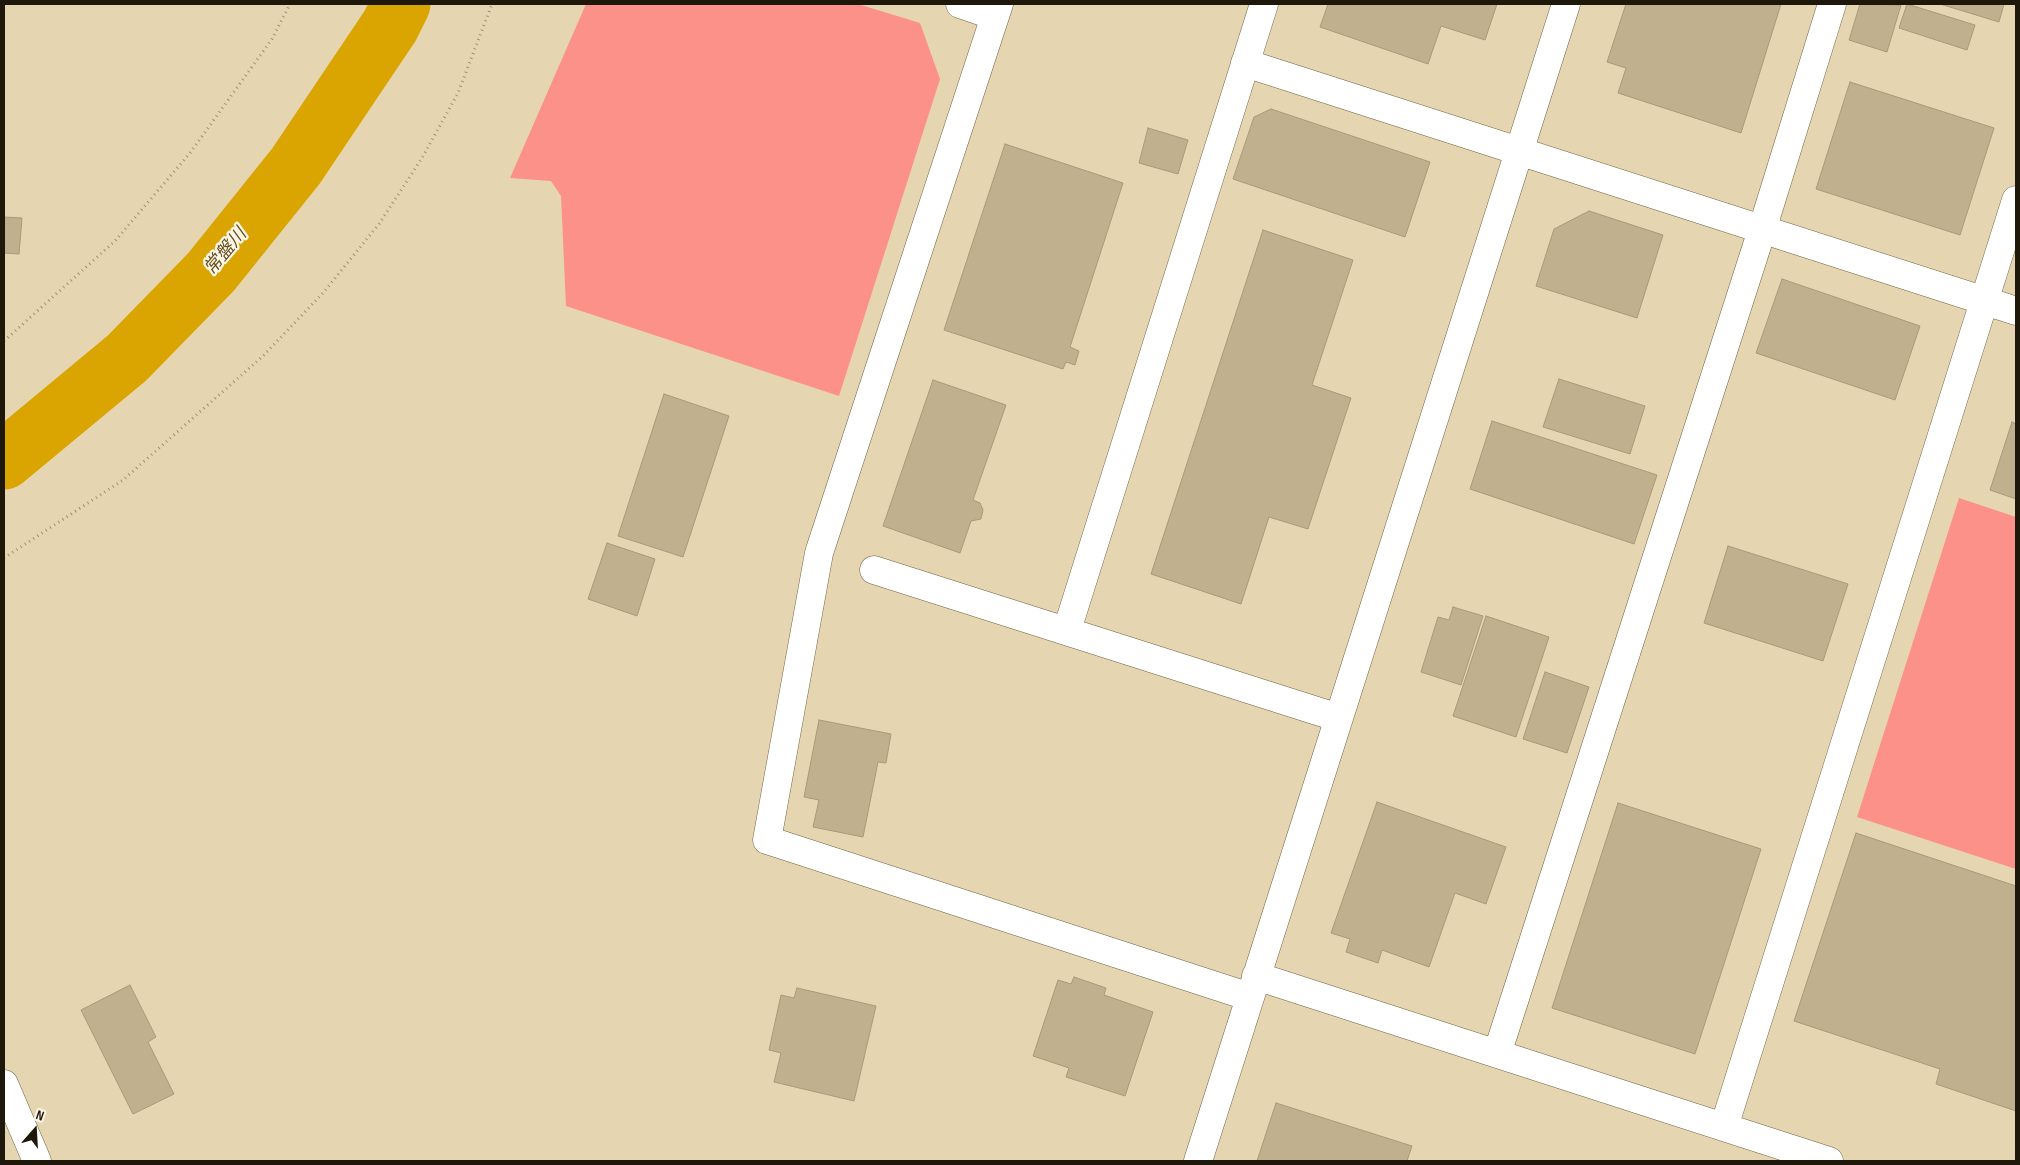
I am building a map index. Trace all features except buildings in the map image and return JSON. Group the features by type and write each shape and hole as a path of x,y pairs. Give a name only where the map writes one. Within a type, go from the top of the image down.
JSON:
{"street":[{"path":"960,4 997,10 819,553 767,840 1253,986 1497,1054 1829,1161"},
{"path":"1066,630 1264,4"},
{"path":"1198,1161 1566,4"},
{"path":"1497,1054 1762,230 1832,4"},
{"path":"1245,63 2016,311"},
{"path":"1724,1127 2016,200"},
{"path":"874,570 1339,718"},
{"path":"4,1084 37,1161"}],"path":[{"path":"4,341 115,241 190,153 272,39 290,4"},
{"path":"4,558 124,480 263,356 322,293 379,224 422,158 458,93 492,4"}],"shaded area":[{"path":"586,4 858,4 920,23 940,79 839,396 566,306 561,196 551,181 510,178"},
{"path":"1959,498 2016,517 2016,869 1857,817"}],"waterway":[{"name":"常盤川","path":"4,460 127,358 211,272 296,166 390,26 401,4"}]}
